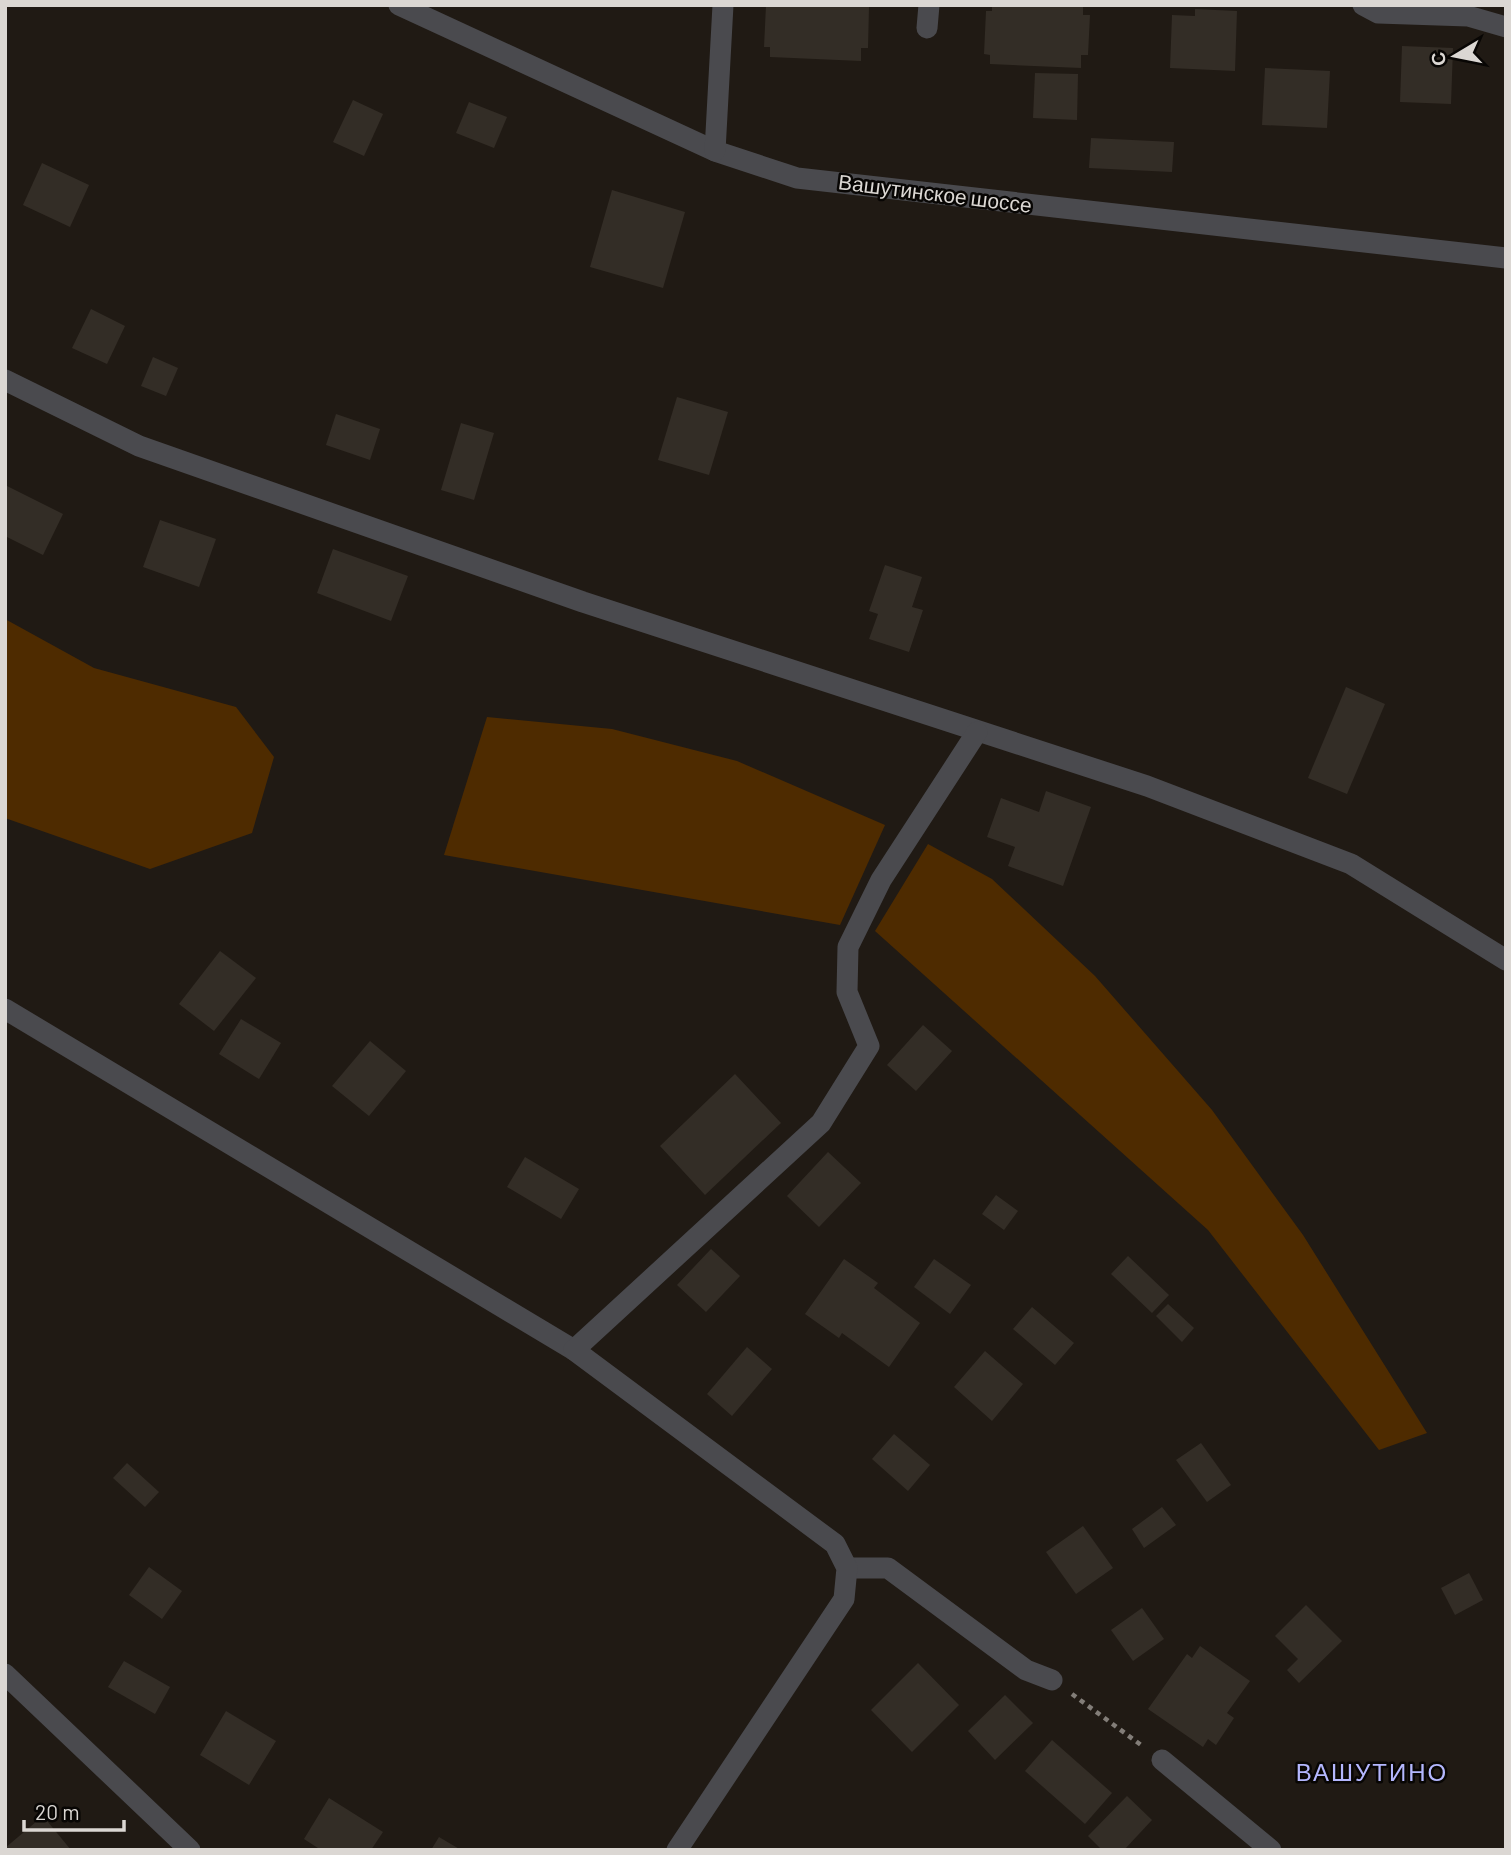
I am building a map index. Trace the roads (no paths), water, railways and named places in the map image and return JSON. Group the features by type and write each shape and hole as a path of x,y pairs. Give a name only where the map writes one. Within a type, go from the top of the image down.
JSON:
{"street":[{"name":"Вашутинское шоссе","path":"399,5 715,151 797,178 1506,258"},
{"path":"715,151 723,5"},
{"path":"928,28 929,5"},
{"path":"1363,5 1378,13 1468,16 1506,27"},
{"path":"5,380 139,446 583,602 1147,786 1351,864 1506,960"},
{"path":"574,1350 821,1123 869,1046 847,992 848,947 881,880 976,732"},
{"path":"5,1009 574,1350 835,1544 847,1568 844,1599 677,1850"},
{"path":"847,1568 888,1568 1026,1670 1052,1680"},
{"path":"5,1674 180,1847"},
{"path":"1162,1760 1271,1850"}],"district":[{"name":"ВАШУТИНО","path":"1372,1773"}]}
